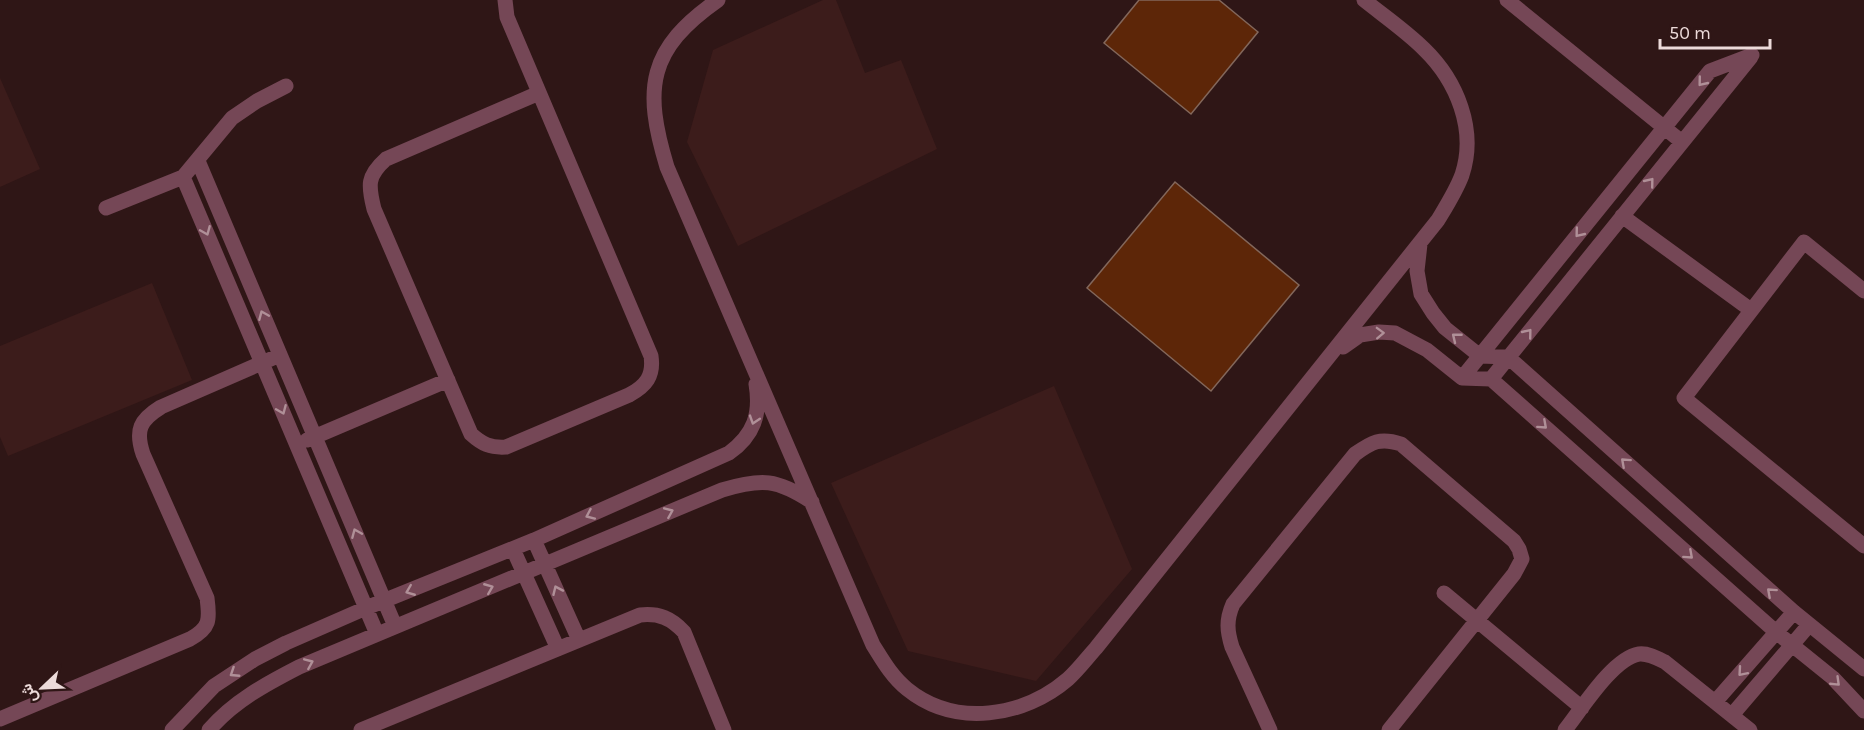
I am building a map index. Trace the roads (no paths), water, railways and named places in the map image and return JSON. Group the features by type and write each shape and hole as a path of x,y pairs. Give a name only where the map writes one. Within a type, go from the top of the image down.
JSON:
{"street":[{"path":"505,0 507,17 651,356 652,368 649,379 642,388 629,395 506,447 495,447 479,442 471,434 374,209 369,183 374,170 386,159 539,93"},
{"path":"718,0 694,17 677,34 662,57 655,78 654,108 657,135 667,167 873,645 891,673 908,690 932,703 957,712 984,714 1009,711 1036,701 1068,679 1421,242 1451,198 1462,174 1467,136 1454,88 1443,70 1424,48 1364,0"},
{"path":"1507,0 1682,142"},
{"path":"1462,378 1710,71 1752,55 1491,379"},
{"path":"106,208 183,177 232,118 257,101 286,86"},
{"path":"198,161 395,626"},
{"path":"183,177 377,634"},
{"path":"1623,216 1751,310"},
{"path":"1421,242 1417,272 1421,294 1445,328 1479,356 1508,357 1794,612 1864,669"},
{"path":"1864,291 1804,242 1684,398 1864,546"},
{"path":"1329,357 1360,335 1378,332 1395,333 1427,350 1462,378 1491,379 1776,632 1833,678 1864,711"},
{"path":"0,719 201,633 207,625 209,613 207,598 143,454 138,440 141,426 146,416 161,407 280,355"},
{"path":"172,730 214,686 255,659 366,608 513,549 707,464 739,446 748,436 756,418 759,400 752,363"},
{"path":"296,445 448,380"},
{"path":"1270,730 1228,633 1228,617 1233,604 1355,454 1369,444 1389,440 1401,444 1514,541 1522,559 1514,574 1389,730"},
{"path":"209,730 259,687 299,667 722,490 745,483 763,482 785,486 812,502"},
{"path":"534,540 579,640"},
{"path":"513,549 558,649"},
{"path":"1444,593 1582,708"},
{"path":"1715,702 1794,612"},
{"path":"361,730 640,615 654,614 676,623 684,632 724,730"},
{"path":"1732,715 1809,625"},
{"path":"1565,730 1614,668 1629,657 1640,654 1653,656 1665,662 1750,730"}]}
